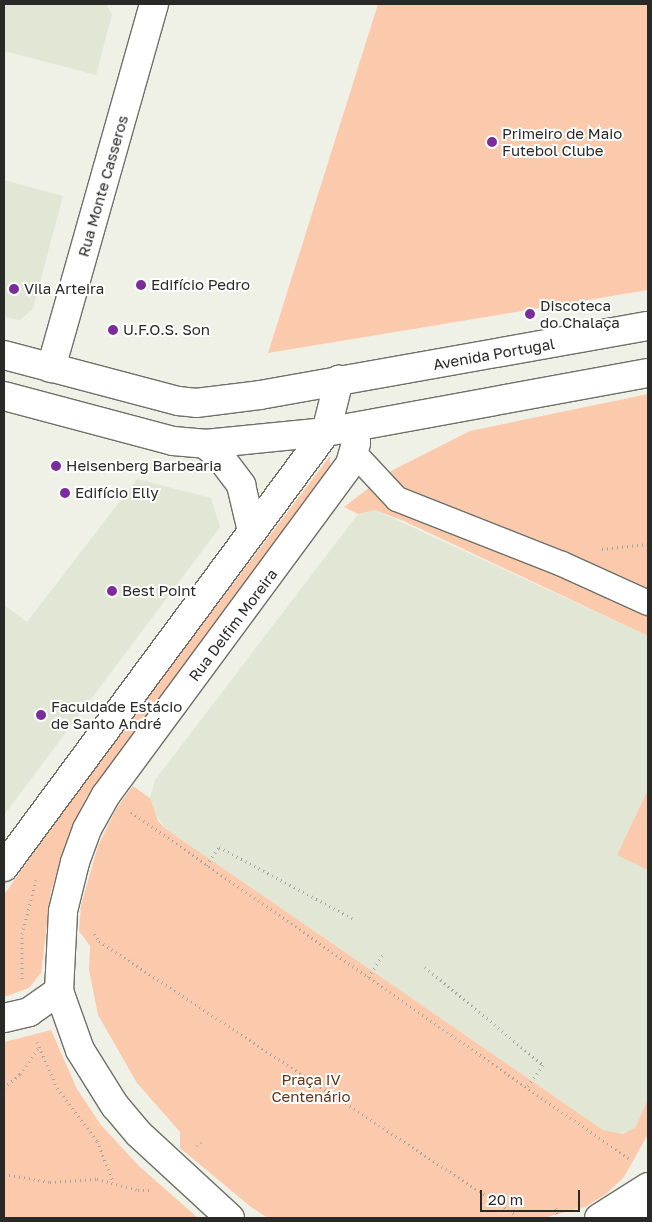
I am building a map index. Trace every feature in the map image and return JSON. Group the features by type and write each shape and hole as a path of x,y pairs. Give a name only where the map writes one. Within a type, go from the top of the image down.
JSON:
{"main road":[{"name":"Rua Monte Casseros","path":"51,368 154,4"},
{"name":"Avenida Portugal","path":"4,355 187,403 260,395 648,326"},
{"path":"4,396 173,441 205,444 326,432 355,440 648,373"},
{"path":"4,867 326,432 339,380"},
{"path":"339,380 355,440"},
{"name":"Rua Delfim Moreira","path":"59,990 60,940 69,884 87,829 106,795 329,495 355,440"},
{"path":"205,444 221,458 241,484 252,531"},
{"path":"4,1018 29,1012 59,990 80,1050 115,1106 163,1158 230,1218"},
{"path":"599,1218 648,1187"},
{"path":"638,1218 648,1197"}],"street":[{"path":"355,440 397,499 562,564 648,603"}],"path":[{"path":"124,808 628,1158"},
{"path":"206,865 219,846 356,920"},
{"path":"26,889 37,898"},
{"path":"90,928 99,941 518,1216"},
{"path":"368,977 384,953"},
{"path":"425,967 543,1066 527,1088"},
{"path":"35,1034 39,1048 57,1088 97,1141 113,1181"},
{"path":"4,1088 20,1074 39,1048"},
{"path":"4,1174 50,1182 113,1181 138,1190 157,1188"},
{"path":"556,1208 558,1215"}],"shaded area":[{"path":"4,4 106,4 112,15 96,75 4,51"},
{"path":"4,180 63,196 33,309 20,320 4,317"},
{"name":"Best Point","path":"137,479 211,498 220,527 4,815 4,605 27,622"},
{"path":"375,510 648,636 648,1099 635,1128 628,1132 614,1134 603,1130 166,829 151,808 150,798 155,780 358,514"}],"green space":[{"name":"Primeiro de Maio Futebol Clube","path":"378,4 648,4 648,290 268,353"},
{"path":"648,394 648,636 404,521 375,510 358,514 344,507 391,471 470,431"},
{"path":"330,456 330,466 86,798 69,835 51,891 41,973 29,988 4,997 4,895 76,791"},
{"name":"Praça IV Centenário","path":"133,786 150,798 158,821 166,829 603,1130 623,1134 635,1128 648,1099 648,1134 624,1177 606,1194 585,1207 543,1218 268,1218 251,1207 180,1148 180,1132 137,1083 98,1015 89,970 90,946 79,931 81,905 98,846 116,809"},
{"path":"648,790 648,870 617,855"},
{"path":"51,1030 77,1089 101,1125 139,1166 198,1218 4,1218 4,1042"}],"place":[{"name":"Primeiro de Maio Futebol Clube","path":"492,142"},
{"name":"Edifício Pedro","path":"141,285"},
{"name":"Vila Arteira","path":"14,289"},
{"name":"Discoteca do Chalaça","path":"530,314"},
{"name":"U.F.O.S. Son","path":"113,330"},
{"name":"Heisenberg Barbearia","path":"56,466"},
{"name":"Edifício Elly","path":"65,493"},
{"name":"Best Point","path":"112,591"},
{"name":"Faculdade Estácio de Santo André","path":"41,715"}]}
